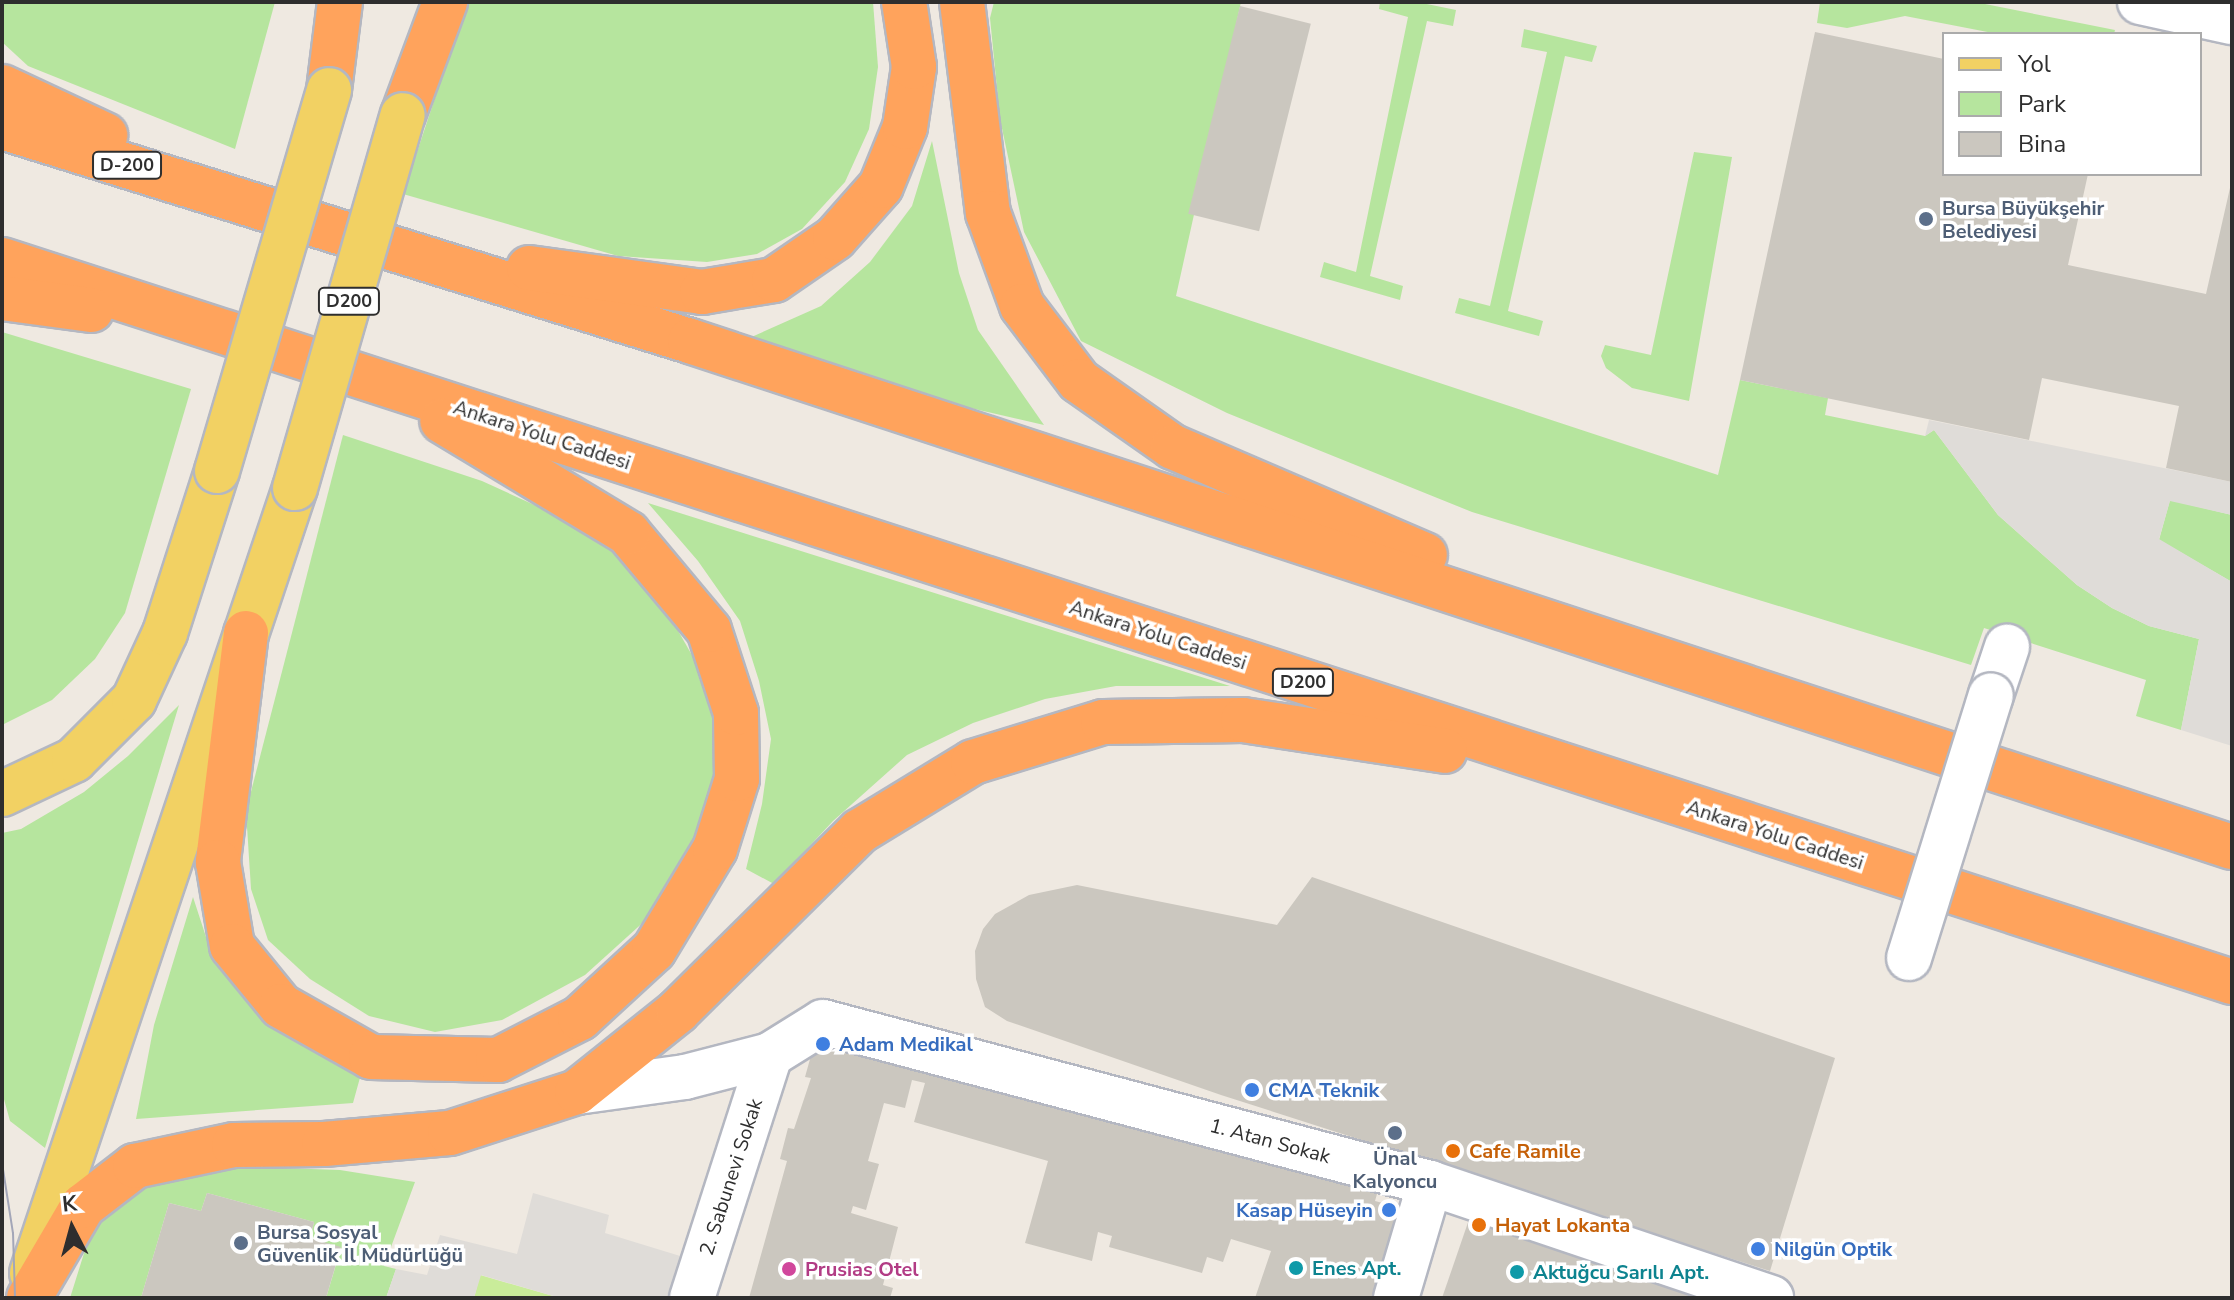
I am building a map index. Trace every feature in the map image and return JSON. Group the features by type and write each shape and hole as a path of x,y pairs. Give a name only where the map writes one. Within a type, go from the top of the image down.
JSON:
{"highway":[{"path":"329,90 340,2"},
{"path":"403,115 445,2"},
{"path":"408,251 702,292 774,280 835,238 881,186 905,127 914,67 904,2"},
{"path":"964,5 988,213 1022,306 1079,381 1173,447 1692,669"},
{"path":"2,87 252,204 408,251 2232,847"},
{"name":"D-200","path":"2,127 252,204"},
{"path":"2,260 222,329"},
{"path":"2,298 222,329"},
{"name":"Ankara Yolu Caddesi","path":"222,329 2232,982"},
{"path":"246,633 218,862 232,946 281,1006 371,1057 498,1060 580,1018 654,950 715,849 737,779 736,713 709,630 628,533 375,381"},
{"path":"26,1298 83,1206 135,1166 234,1145 324,1144 450,1133 577,1092 678,1011 860,831 973,762 1103,722 1243,720 1574,770"}],"main road":[{"path":"2,794 74,760 134,700 165,633 217,471 355,2"},
{"name":"D200","path":"246,633 295,488 435,2"},
{"path":"26,1298 246,633"}],"street":[{"path":"2140,2 2232,22"},
{"path":"1909,958 2007,647"},
{"name":"1. Atan Sokak","path":"577,1092 685,1077 770,1055 823,1022 1430,1183 1771,1298"},
{"name":"2. Sabunevi Sokak","path":"692,1298 770,1055"},
{"path":"1396,1298 1430,1183"}],"green space":[{"path":"2,2 275,2 235,149 28,66 2,42"},
{"path":"467,2 873,2 878,67 869,129 845,182 802,229 757,254 707,262 618,256 403,194"},
{"path":"994,2 1241,2 1176,296 1718,475 1740,380 1828,398 1825,415 1925,436 1934,430 1998,515 2077,585 2112,608 2149,626 2199,639 2181,730 2136,716 2146,680 1984,628 1971,665 1472,512 1227,413 1081,341 1024,232 1000,119 990,18"},
{"path":"1380,2 1417,2 1456,10 1453,26 1427,21 1370,276 1403,286 1400,300 1320,277 1324,262 1356,272 1408,17 1379,9"},
{"path":"1820,2 1975,2 2115,30 1988,32 1905,16 1847,28 1817,23"},
{"path":"1524,29 1597,46 1592,62 1565,56 1508,311 1543,321 1539,336 1455,313 1459,298 1490,306 1547,52 1521,47"},
{"path":"932,141 959,273 978,330 1044,425 953,404 747,339 821,306 870,262 912,206"},
{"path":"1694,152 1732,157 1689,401 1632,388 1606,368 1601,356 1605,345 1651,355"},
{"path":"2,332 191,389 125,613 95,659 52,700 2,725"},
{"path":"343,435 482,481 587,529 652,585 697,664 718,725 721,781 695,847 648,918 585,975 502,1020 435,1032 369,1016 310,979 268,940 251,889 246,811"},
{"path":"2170,500 2232,515 2232,582 2159,540"},
{"path":"648,503 1230,686 1116,686 1045,699 973,723 907,755 833,821 774,884 746,869 762,804 771,739 759,681 740,621 698,561"},
{"path":"179,705 45,1148 10,1121 2,1092 2,833 21,829 84,792 128,756"},
{"path":"193,897 206,937 229,976 361,1074 353,1103 136,1119 154,1025"},
{"path":"200,1165 340,1170 415,1182 384,1266 396,1269 386,1298 326,1298 341,1248 310,1238 314,1222 207,1193 201,1211 169,1203 141,1298 70,1298 91,1231 107,1212 139,1181"},
{"path":"480,1275 560,1298 474,1298"}],"shaded area":[{"path":"1929,420 2232,482 2232,515 2170,501 2159,539 2232,582 2232,746 2181,730 2199,639 2149,626 2112,608 2077,585 1998,515 1934,430 1925,436"},
{"path":"533,1193 609,1215 605,1233 703,1263 692,1298 560,1298 481,1275 474,1298 386,1298 396,1269 427,1275 440,1235 517,1254"}],"building":[{"path":"1240,6 1311,24 1259,231 1188,214"},
{"name":"Bursa Büyükşehir Belediyesi","path":"1815,32 1942,59 1942,176 2088,176 2068,265 2206,294 2232,179 2232,482 2166,468 2179,406 2042,378 2029,440 1740,380"},
{"path":"1312,877 1835,1058 1770,1271 1221,1095 1007,1021 985,1007 976,979 975,951 983,929 995,914 1029,895 1077,885 1277,925"},
{"path":"817,1034 1379,1187 1375,1201 1398,1207 1393,1222 1405,1226 1379,1298 1255,1298 1271,1251 1231,1239 1223,1262 1207,1257 1202,1273 1109,1247 1112,1236 1098,1232 1092,1261 1025,1243 1048,1161 914,1122 925,1083 912,1080 905,1108 884,1103 868,1161 879,1164 866,1210 853,1206 851,1213 898,1227 883,1285 893,1288 890,1298 749,1298 787,1161 780,1159 788,1128 794,1129 811,1078 805,1077"},
{"name":"Bursa Sosyal Güvenlik İl Müdürlüğü","path":"207,1193 314,1222 310,1238 341,1247 326,1298 141,1298 169,1203 201,1211"},
{"name":"Aktuğcu Sarılı Apt.","path":"1474,1205 1753,1298 1442,1298"}],"tram line":[{"path":"2,1163 13,1233 15,1298"}],"place":[{"name":"Bursa Büyükşehir Belediyesi","path":"1926,219"},
{"name":"Adam Medikal","path":"823,1044"},
{"name":"CMA Teknik","path":"1252,1090"},
{"name":"Ünal Kalyoncu","path":"1395,1133"},
{"name":"Cafe Ramile","path":"1453,1151"},
{"name":"Kasap Hüseyin","path":"1389,1210"},
{"name":"Hayat Lokanta","path":"1479,1225"},
{"name":"Bursa Sosyal Güvenlik İl Müdürlüğü","path":"241,1243"},
{"name":"Nilgün Optik","path":"1758,1249"},
{"name":"Enes Apt.","path":"1296,1268"},
{"name":"Prusias Otel","path":"789,1269"},
{"name":"Aktuğcu Sarılı Apt.","path":"1517,1272"}]}
